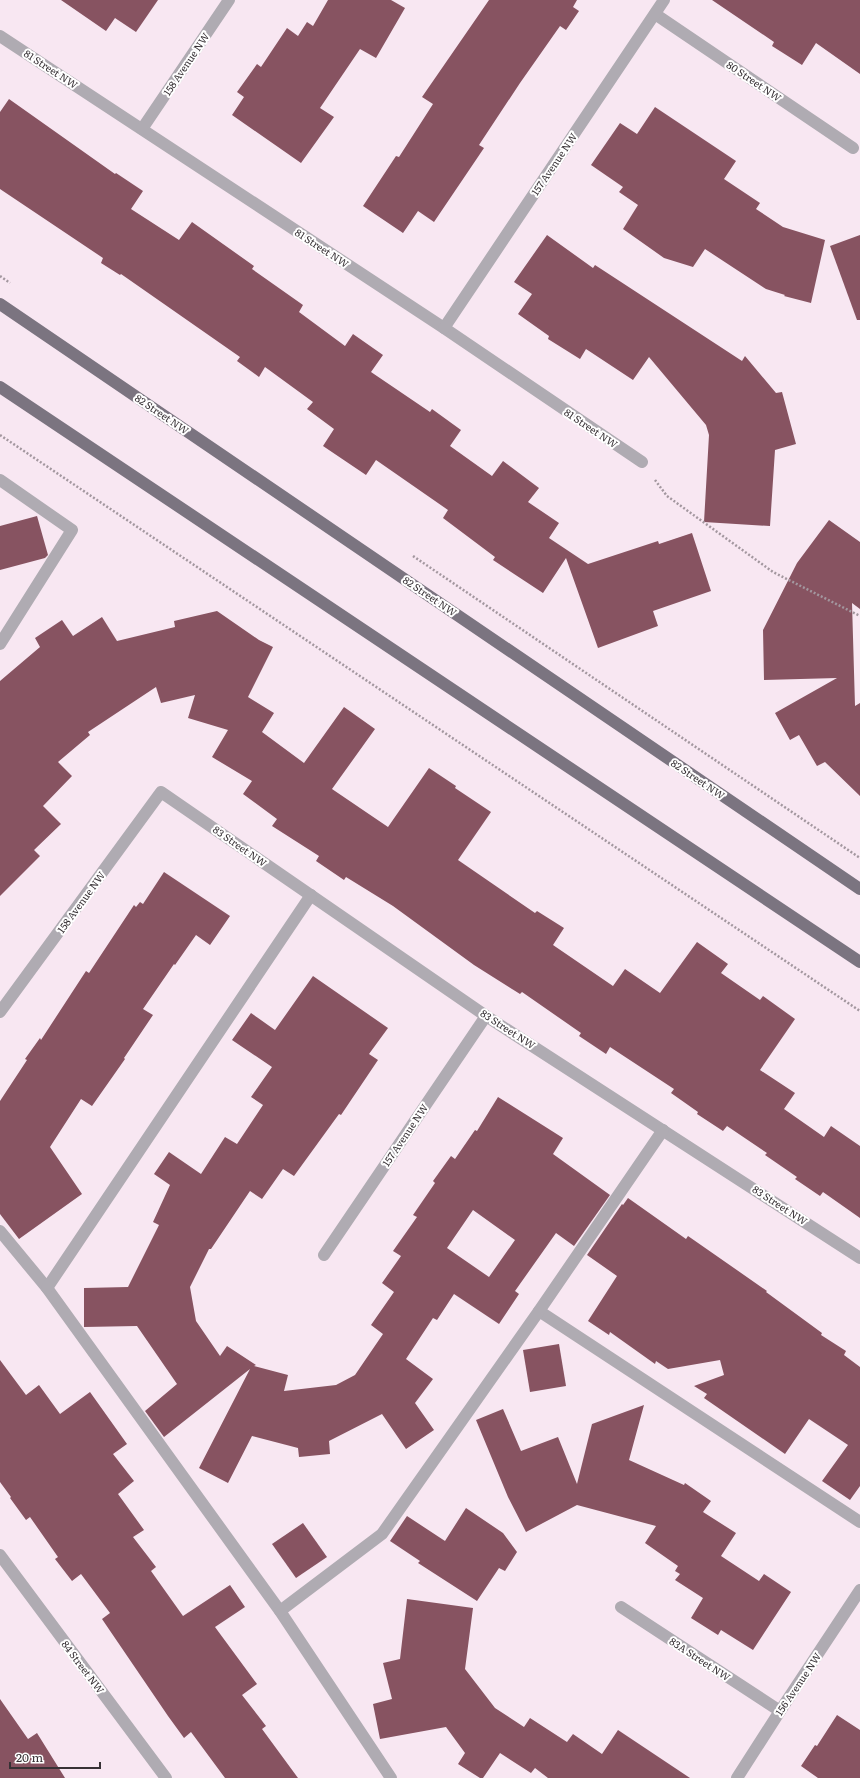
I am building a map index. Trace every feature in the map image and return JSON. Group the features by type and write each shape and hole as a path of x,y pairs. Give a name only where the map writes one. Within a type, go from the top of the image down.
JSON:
{"main road":[{"name":"82 Street NW","path":"0,304 860,889"},
{"path":"0,387 827,942 860,962"},
{"path":"827,942 860,972"}],"street":[{"name":"158 Avenue NW","path":"142,129 229,0"},
{"name":"157 Avenue NW","path":"444,328 664,0"},
{"name":"80 Street NW","path":"655,14 853,148"},
{"name":"81 Street NW","path":"0,36 444,328 642,462"},
{"path":"0,480 72,530 0,644"},
{"name":"158 Avenue NW","path":"0,1012 162,792"},
{"name":"83 Street NW","path":"162,792 486,1016 860,1258"},
{"path":"46,1288 311,895"},
{"name":"157 Avenue NW","path":"324,1255 486,1016"},
{"path":"280,1611 382,1534 539,1311 663,1130"},
{"path":"0,1231 46,1288 280,1611 391,1778"},
{"path":"539,1311 860,1522"},
{"name":"84 Street NW","path":"0,1555 166,1778"},
{"name":"156 Avenue NW","path":"737,1778 860,1590"},
{"name":"83A Street NW","path":"621,1607 780,1711"}],"path":[{"path":"0,276 13,285"},
{"path":"0,435 860,1011"},
{"path":"642,462 667,496 773,572 860,616"},
{"path":"411,554 860,858"}],"building":[{"path":"61,0 158,0 136,32 115,18 106,31"},
{"path":"328,0 391,0 405,8 376,58 360,49 320,108 334,117 301,163 232,115 244,97 237,92 257,64 261,67 287,28 298,36 307,22 313,26"},
{"path":"489,0 577,0 573,7 579,11 566,30 560,26 520,83 479,145 484,148 434,222 418,211 403,233 363,206 396,156 399,157 433,104 422,97"},
{"path":"712,0 860,0 860,74 816,43 802,65 772,46 774,42"},
{"path":"9,99 115,174 116,173 143,191 131,209 179,240 192,222 254,266 252,269 303,305 299,312 345,346 353,334 383,355 371,372 430,412 432,409 461,430 450,446 492,476 503,461 539,488 528,502 559,523 549,538 588,564 658,541 659,544 692,533 711,591 653,611 658,626 598,648 566,558 543,593 493,560 495,557 443,518 448,510 376,460 366,475 323,446 334,429 307,409 313,402 265,367 259,377 237,361 240,357 121,274 120,275 101,263 103,258 0,189 0,112"},
{"path":"655,107 736,161 724,179 760,203 756,209 783,227 825,240 811,303 784,296 785,295 766,289 705,249 693,267 664,258 623,229 638,205 619,192 623,187 591,165 620,123 637,134"},
{"path":"547,235 593,268 595,265 742,361 745,356 776,393 782,392 796,444 775,450 770,526 704,522 709,435 706,425 649,357 633,380 586,349 580,359 548,339 549,336 518,314 532,294 514,282"},
{"path":"860,235 860,320 857,320 830,246"},
{"path":"37,516 48,555 45,558 0,570 0,526"},
{"path":"829,520 860,542 860,609 852,603 855,706 860,703 860,796 825,762 817,766 799,735 790,740 775,713 837,678 764,680 763,630 797,563"},
{"path":"217,611 259,640 273,647 248,697 274,713 262,732 304,763 344,707 375,729 332,789 388,827 429,768 456,786 455,788 491,812 458,860 535,913 537,911 564,928 553,945 613,986 625,969 660,993 697,942 728,964 721,973 760,1000 763,996 795,1019 760,1070 795,1093 784,1109 824,1137 831,1126 860,1146 860,1218 823,1192 820,1196 795,1179 797,1177 765,1155 767,1153 727,1126 723,1131 697,1114 698,1112 671,1093 674,1089 610,1047 606,1054 579,1036 581,1033 522,992 520,994 474,965 393,906 346,877 344,880 316,861 319,856 272,826 277,819 243,794 252,781 212,757 228,730 188,718 195,695 161,703 156,687 88,732 90,735 58,762 72,776 43,806 61,824 34,850 40,856 0,896 0,681 40,647 35,638 62,620 73,636 102,617 117,641 175,627 174,621"},
{"path":"164,872 230,916 210,945 196,935 143,1009 153,1015 124,1058 125,1059 92,1106 81,1099 50,1147 82,1194 19,1239 0,1214 0,1101 27,1060 25,1059 40,1038 41,1040 86,971 89,973 134,905 136,907 140,902 143,904"},
{"path":"313,976 388,1028 369,1054 378,1060 341,1115 339,1114 294,1176 283,1169 262,1199 250,1191 211,1249 209,1249 190,1287 196,1321 220,1356 227,1346 256,1365 254,1366 288,1375 284,1391 336,1385 355,1375 383,1334 371,1325 394,1292 382,1283 401,1256 393,1251 417,1217 413,1215 435,1183 433,1181 451,1156 455,1159 475,1130 477,1131 498,1097 563,1138 553,1154 610,1195 574,1246 556,1233 515,1291 519,1294 499,1324 454,1294 437,1320 433,1318 406,1359 433,1379 415,1403 434,1430 406,1449 382,1414 329,1441 330,1454 299,1457 298,1448 252,1436 228,1483 199,1468 250,1369 164,1437 145,1411 177,1384 137,1326 84,1327 84,1288 128,1287 159,1225 153,1222 170,1185 154,1174 169,1152 201,1174 225,1137 237,1144 263,1105 251,1097 272,1067 232,1040 251,1013 275,1030","holes":["473,1210 515,1240 489,1277 447,1248"]},
{"path":"628,1198 686,1239 688,1236 767,1291 766,1292 822,1333 821,1335 846,1351 844,1355 860,1367 860,1486 850,1500 822,1481 848,1445 809,1419 785,1454 704,1398 707,1394 694,1386 724,1375 720,1360 668,1369 656,1361 655,1364 610,1332 609,1335 588,1321 617,1276 587,1255 622,1204 623,1205"},
{"path":"559,1344 566,1386 530,1392 523,1350"},
{"path":"0,1360 26,1395 39,1385 60,1414 90,1392 127,1444 113,1454 134,1481 118,1494 144,1530 133,1537 156,1567 151,1571 183,1616 230,1585 245,1607 215,1627 257,1684 242,1695 266,1726 262,1729 298,1778 225,1778 191,1732 184,1738 168,1716 102,1619 110,1613 81,1574 72,1581 55,1559 58,1557 30,1517 26,1520 10,1498 11,1497 0,1482"},
{"path":"644,1405 629,1460 684,1485 685,1483 711,1501 703,1512 736,1533 721,1556 759,1581 764,1574 791,1592 753,1650 721,1630 718,1635 691,1618 703,1598 675,1580 680,1574 675,1571 678,1566 645,1543 656,1526 577,1505 526,1532 508,1497 476,1420 503,1409 521,1451 558,1437 577,1484 592,1424"},
{"path":"466,1508 503,1533 517,1552 505,1571 499,1568 477,1601 418,1563 420,1561 390,1541 407,1516 445,1541"},
{"path":"303,1523 327,1557 296,1578 272,1544"},
{"path":"407,1599 473,1608 465,1669 495,1708 524,1727 530,1718 567,1742 573,1734 602,1754 618,1730 690,1778 548,1778 535,1768 531,1773 500,1753 483,1778 480,1778 458,1764 465,1753 446,1727 380,1739 373,1704 392,1699 383,1663 400,1659"},
{"path":"0,1699 28,1739 37,1733 65,1778 0,1778"},
{"path":"837,1715 860,1730 860,1778 818,1778 801,1766 815,1745 817,1746"}]}
